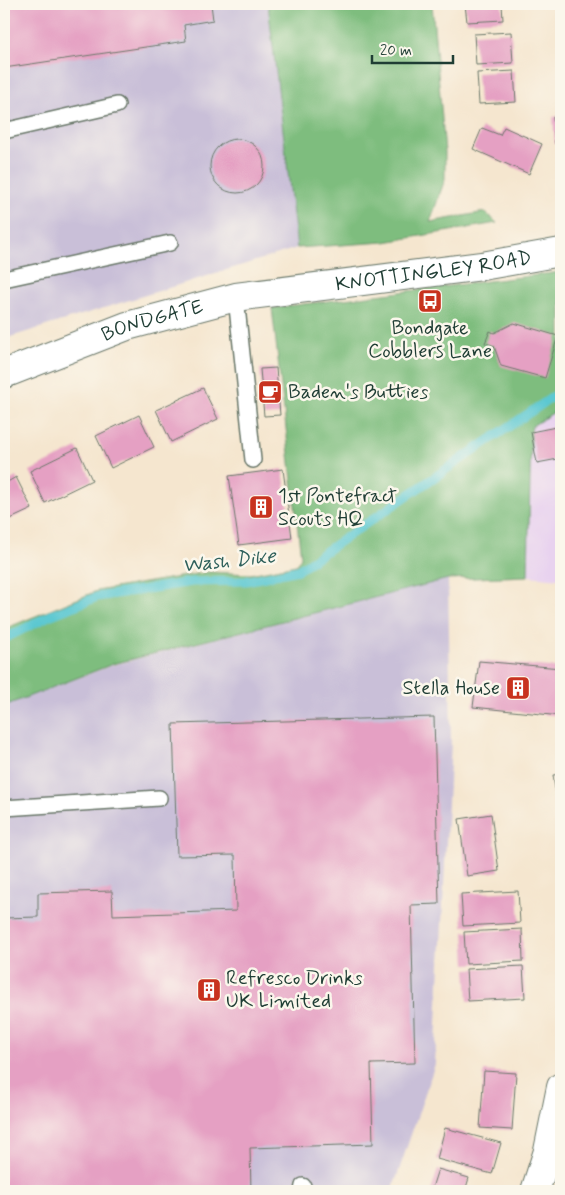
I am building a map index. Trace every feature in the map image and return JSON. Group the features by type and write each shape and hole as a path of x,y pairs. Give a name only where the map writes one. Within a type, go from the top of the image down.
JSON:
{"main road":[{"name":"KNOTTINGLEY ROAD","path":"305,287 482,266 561,252"},
{"name":"BONDGATE","path":"4,374 127,326 236,297 305,287"},
{"path":"535,1191 557,1134 561,1086"}],"lane":[{"path":"4,130 117,105"},
{"path":"4,279 170,243"},
{"path":"236,297 253,460"},
{"path":"4,808 160,798"}],"shaded area":[{"path":"4,4 268,4 297,248 4,339"},
{"path":"561,405 561,579 528,576 532,426 556,411"},
{"name":"Refresco Drinks UK Limited","path":"448,579 451,743 435,1064 392,1191 4,1191 4,706 113,665"}],"green space":[{"path":"268,4 432,4 445,152 445,179 430,222 485,212 497,223 385,242 297,248"},
{"path":"561,272 561,405 556,411 532,426 528,576 448,579 113,664 4,706 4,629 97,591 209,572 250,574 296,565 301,557 272,308"}],"building":[{"path":"4,4 211,4 213,20 184,25 186,41 4,68"},
{"path":"465,4 502,4 503,20 467,22"},
{"path":"511,32 513,63 476,65 474,34"},
{"path":"514,71 516,102 479,104 477,73"},
{"path":"561,116 561,143 555,144 553,117"},
{"path":"504,127 542,144 529,174 473,149 482,128 500,135"},
{"path":"232,139 242,139 252,143 260,151 264,166 260,181 252,189 242,193 232,193 222,189 214,181 210,171 210,161 214,151 222,143"},
{"path":"514,323 558,336 545,378 501,366 494,346 485,343 490,331 494,333"},
{"name":"Baden's Butties","path":"276,368 280,415 264,416 260,369"},
{"path":"203,388 218,419 171,442 156,410"},
{"path":"139,415 154,447 111,468 96,436"},
{"path":"561,426 561,468 558,459 537,463 531,432"},
{"path":"77,448 92,480 45,503 30,471"},
{"name":"1st Pontefract Scouts HQ","path":"283,469 292,538 239,545 229,476"},
{"path":"16,477 32,509 4,522 4,484"},
{"name":"Stella House","path":"479,661 561,668 561,716 473,707"},
{"name":"Refresco Drinks UK Limited","path":"434,717 439,904 411,905 415,1063 371,1064 373,1144 250,1148 251,1191 4,1191 4,918 38,917 38,893 112,891 113,915 236,911 235,855 177,856 173,724"},
{"path":"561,774 561,822 560,822 553,775"},
{"path":"491,814 499,871 467,876 459,819"},
{"path":"518,891 520,923 463,926 461,894"},
{"path":"522,929 523,961 466,964 464,932"},
{"path":"523,966 525,998 468,1001 466,969"},
{"path":"484,1071 516,1073 512,1130 480,1128"},
{"path":"445,1128 501,1143 492,1174 437,1159"},
{"path":"438,1169 469,1178 465,1191 431,1191"}],"waterway":[{"name":"Wash Dike","path":"4,639 49,616 97,597 192,582 246,581 298,570 560,392 561,388"}],"place":[{"name":"Bondgate Cobblers Lane","path":"430,301"},
{"name":"Baden's Butties","path":"270,392"},
{"name":"1st Pontefract Scouts HQ","path":"261,507"},
{"name":"Stella House","path":"518,688"},
{"name":"Refresco Drinks UK Limited","path":"209,990"}]}
